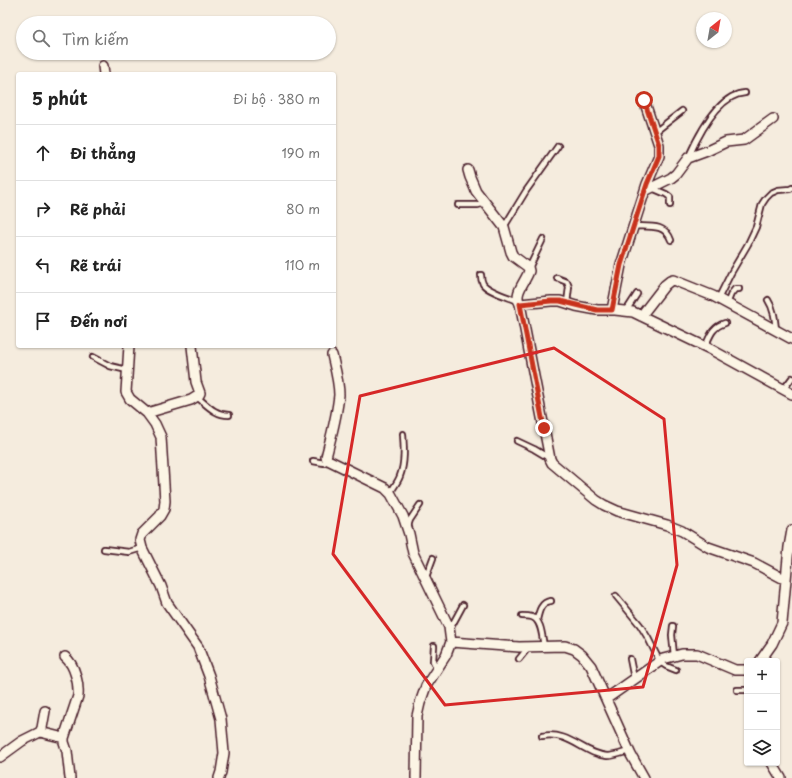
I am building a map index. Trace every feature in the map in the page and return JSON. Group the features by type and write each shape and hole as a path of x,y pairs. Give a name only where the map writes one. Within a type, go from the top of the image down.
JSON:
{"street":[{"path":"612,310 621,265 633,226 648,189 660,151 644,100"},
{"path":"648,189 671,178 676,174 688,158 726,142 744,140 773,119"},
{"path":"468,170 476,191 504,227 510,252 529,269 518,294 552,463 604,505 617,511 667,525 682,531 708,547 754,563 786,580"},
{"path":"642,316 666,285 670,281 676,281 718,299 792,339"},
{"path":"519,302 551,301 597,310 633,312 705,347 792,394"},
{"path":"128,348 126,392 127,396 147,413 155,424 160,437 165,501 164,509 160,516 142,534 140,540 142,548 161,586 167,603 198,647 209,676 222,719 224,752 219,778"},
{"path":"147,413 197,397 200,393 196,382 192,348"},
{"path":"332,355 338,381 339,394 326,457 328,460 385,488 390,493 403,516 413,553 450,630 451,642 446,655 426,686 417,716 416,778"},
{"path":"762,658 772,644 782,623 788,546 792,530"},
{"path":"451,642 529,647 565,646 574,649 582,655 591,666 629,751 644,778"},
{"path":"606,699 660,662 682,654 697,654 735,670 744,670"},
{"path":"66,657 72,667 78,691 68,729 64,738 70,778"},
{"path":"40,732 45,711"},
{"path":"0,757 22,741 40,732 64,738"},
{"path":"774,766 781,778"}],"lane":[{"path":"688,158 697,138 712,116 723,104 734,96 746,93"},
{"path":"655,132 682,111"},
{"path":"504,227 526,191 558,146"},
{"path":"718,299 748,244 756,227 766,198 771,193 778,190 792,188"},
{"path":"648,189 666,194 670,197 670,205"},
{"path":"458,205 478,205 485,203"},
{"path":"633,226 656,227 664,229 669,233 671,240"},
{"path":"529,269 543,239"},
{"path":"480,275 483,284 488,288 519,302"},
{"path":"557,278 567,282 569,287 567,303"},
{"path":"727,304 731,294 735,290 739,289"},
{"path":"626,311 637,294"},
{"path":"768,300 775,315 776,330"},
{"path":"705,347 717,325 724,323"},
{"path":"93,357 110,366 127,370"},
{"path":"783,390 792,378"},
{"path":"197,397 215,412 221,415 229,415"},
{"path":"390,493 400,477 404,451 403,434"},
{"path":"517,441 550,459"},
{"path":"313,461 324,463 328,460"},
{"path":"407,529 410,520 420,506"},
{"path":"104,549 129,552 142,548"},
{"path":"425,578 433,558"},
{"path":"616,596 640,625 660,662 676,670"},
{"path":"544,646 537,620 542,605 546,602 551,602"},
{"path":"450,630 463,605"},
{"path":"522,616 532,617 537,620"},
{"path":"673,626 672,636 674,656"},
{"path":"434,646 433,661 437,670"},
{"path":"519,659 529,647"},
{"path":"630,659 634,679"},
{"path":"737,690 744,690"},
{"path":"542,736 551,734 561,736 592,751 608,756 629,751"}],"highlighted area":[{"path":"554,348 664,419 677,565 643,687 445,705 333,554 360,396"}],"route":[{"path":"544,428 520,304 560,301 597,310 612,310 621,265 647,184 660,151 644,100"}]}
